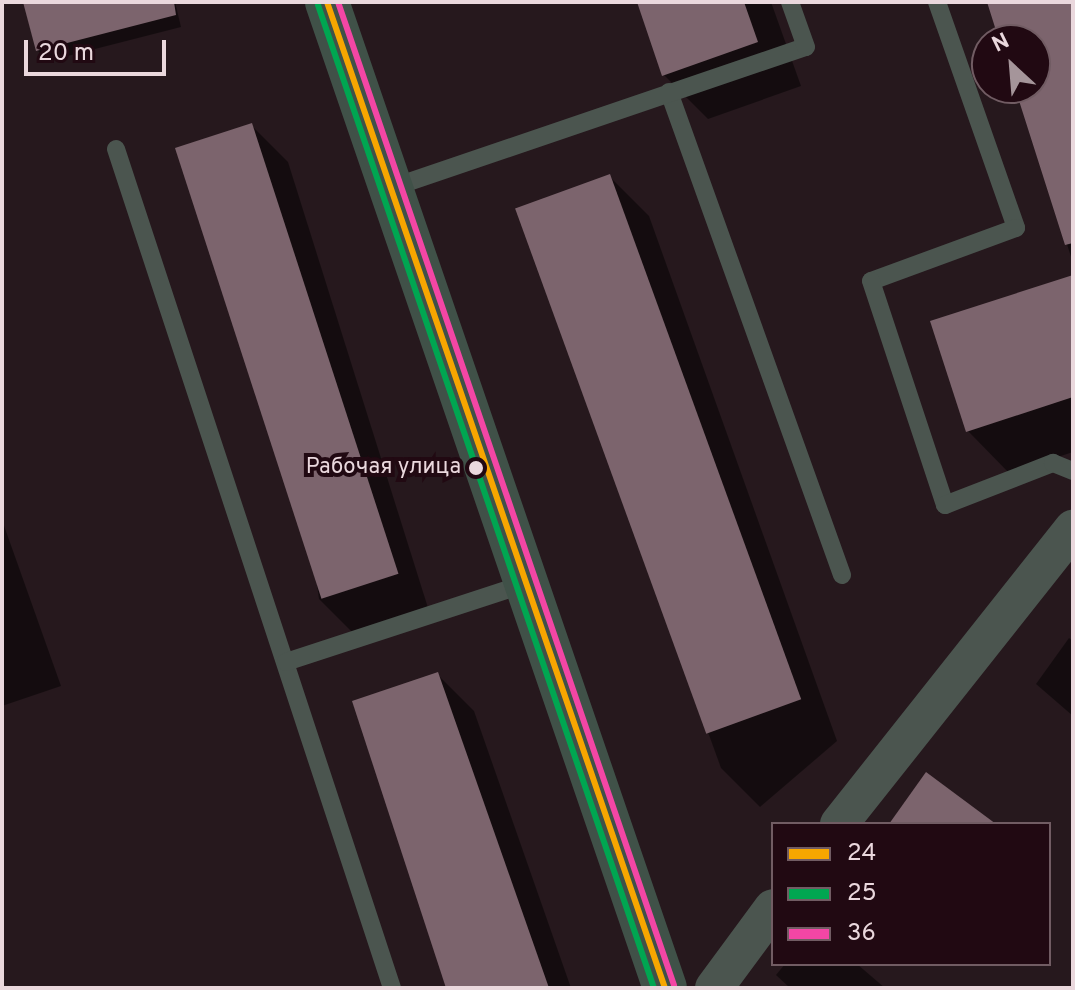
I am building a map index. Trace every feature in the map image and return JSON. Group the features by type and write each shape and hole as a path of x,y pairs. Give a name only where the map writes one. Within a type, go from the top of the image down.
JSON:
{"main road":[{"path":"327,2 388,189 665,988"}],"street":[{"path":"841,822 1073,529"},
{"path":"714,988 771,911"}],"lane":[{"path":"388,189 806,47 790,2"},
{"path":"937,2 1016,228 871,281 945,505 1053,463 1073,471"},
{"path":"669,92 842,575"},
{"path":"116,149 392,988"},
{"path":"286,662 525,584"}],"building":[{"path":"23,2 174,2 176,15 36,51"},
{"path":"637,2 744,2 758,42 662,76"},
{"path":"987,2 1073,2 1073,243 1065,245 1020,104 1051,104 1051,24 994,24"},
{"path":"252,123 398,574 321,599 175,148"},
{"path":"610,174 801,699 706,734 515,209"},
{"path":"1073,275 1073,397 966,432 930,321"},
{"path":"438,672 549,988 446,988 352,701"},
{"path":"926,772 993,822 890,822"}],"transit line":[{"name":"24","path":"327,2 665,988"},
{"name":"36","path":"338,2 674,985"},
{"name":"25","path":"318,5 654,988"}],"place":[{"name":"Рабочая улица","path":"476,468"}]}
